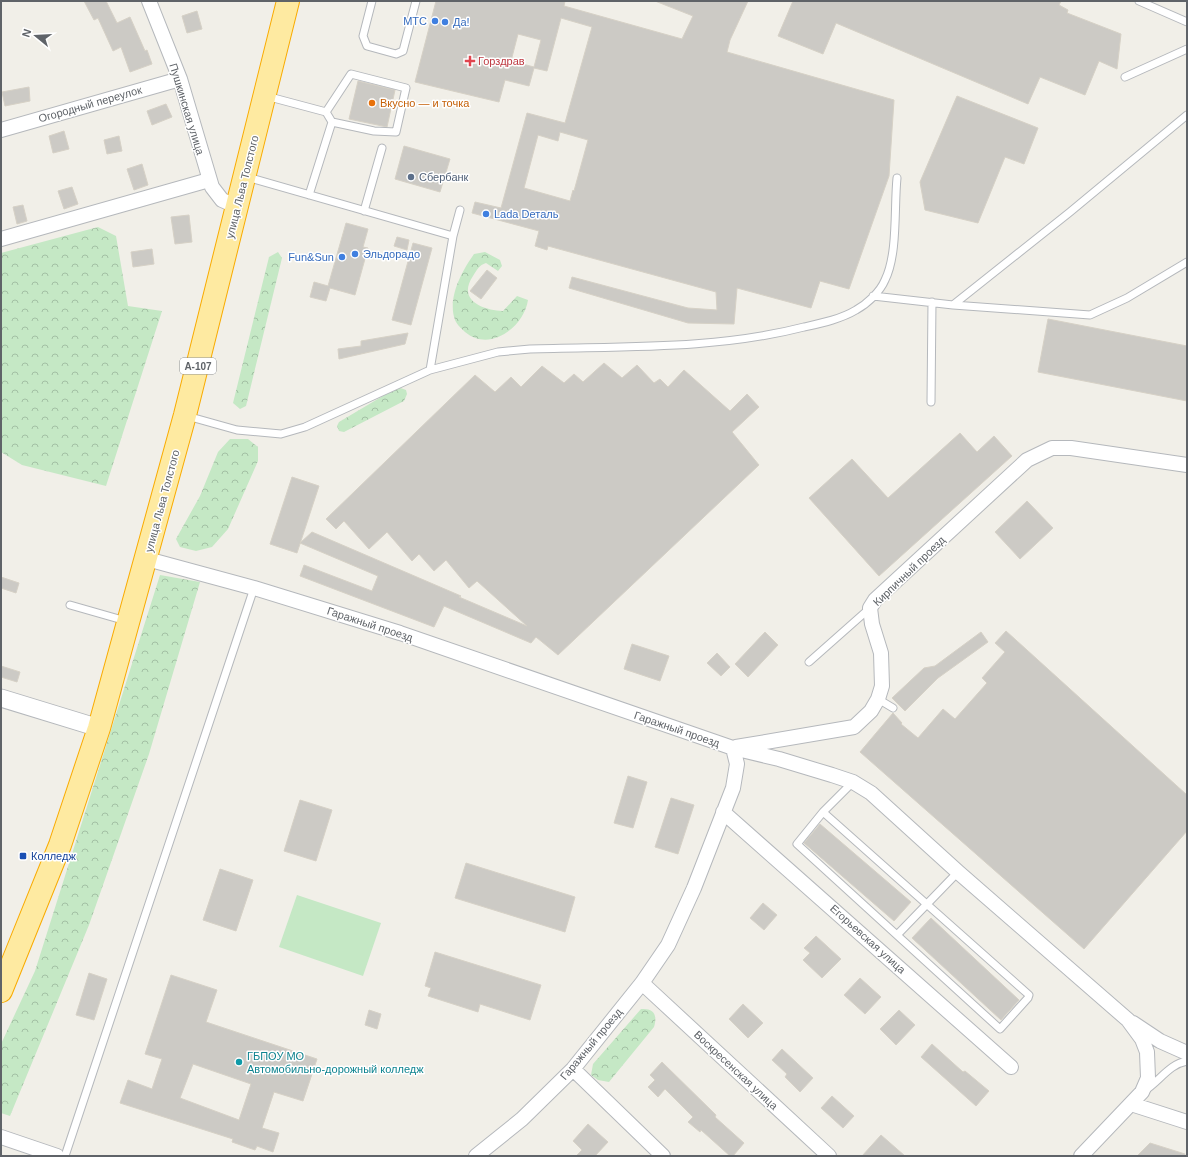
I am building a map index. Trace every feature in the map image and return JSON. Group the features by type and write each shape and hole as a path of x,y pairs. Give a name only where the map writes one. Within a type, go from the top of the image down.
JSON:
{"highway":[{"name":"улица Льва Толстого","path":"1,991 60,845 99,728 147,558 185,415 238,207 288,1"}],"street":[{"name":"Пушкинская улица","path":"149,1 180,79 209,180 216,194 222,200 238,207"},
{"name":"Огородный переулок","path":"1,130 180,79"},
{"path":"1,240 209,180"},
{"name":"Кирпичный проезд","path":"733,748 854,727 871,711 878,699 882,686 881,653 872,624 870,608 875,600 1027,460 1052,448 1071,448 1187,465"},
{"name":"Гаражный проезд","path":"147,558 254,588 400,633 733,748 737,764 733,788 694,888 668,945 642,983 573,1069 522,1119 476,1156"},
{"path":"1,698 99,728"},
{"path":"733,748 779,759 853,782 871,794 1128,1020 1160,1041 1187,1053"},
{"name":"Егорьевская улица","path":"723,812 1011,1067"},
{"name":"Воскресенская улица","path":"642,983 829,1156"},
{"path":"1081,1156 1142,1092 1148,1078 1146,1052 1142,1039 1128,1020"},
{"path":"573,1069 663,1156"},
{"path":"1131,1104 1187,1122"},
{"path":"1,1136 57,1156"}],"lane":[{"path":"372,1 363,36 367,46 396,54 403,51 416,1"},
{"path":"1139,1 1187,22"},
{"path":"1125,76 1187,49"},
{"path":"264,96 326,112 332,122 374,131 396,132 406,88 351,74 326,112"},
{"path":"953,305 1070,212 1187,115"},
{"path":"309,195 332,122"},
{"path":"364,211 382,148"},
{"path":"245,177 453,236"},
{"path":"185,415 237,430 280,434 305,427 430,370 498,352 530,349 730,342 790,331 831,321 856,310 873,296 885,280 892,254 897,178"},
{"path":"430,370 453,236 460,210"},
{"path":"873,296 953,305 1090,315 1127,298 1187,262"},
{"path":"931,402 932,302"},
{"path":"65,1156 254,588"},
{"path":"70,604 128,622"},
{"path":"809,662 870,608"},
{"path":"878,699 892,708"},
{"path":"823,812 1029,995 1000,1029 797,844 823,812 853,782"},
{"path":"897,935 958,872"},
{"path":"1142,1092 1153,1086 1174,1066 1187,1060"}],"green space":[{"path":"98,227 116,236 128,306 162,311 106,486 22,465 1,452 1,253"},
{"path":"278,252 282,258 246,406 240,409 233,403 269,257"},
{"path":"485,252 500,260 502,266 498,271 486,263 478,268 469,284 468,291 474,302 480,306 503,311 517,296 528,300 525,310 513,328 495,338 485,340 475,338 465,332 458,325 453,312 453,303 457,285 469,261 474,254"},
{"path":"398,387 406,390 407,394 404,401 344,432 339,431 337,426 339,422"},
{"path":"230,439 248,439 258,447 258,461 228,529 212,547 196,551 180,547 176,539 200,496 218,452"},
{"path":"160,575 200,582 149,754 89,925 10,1116 1,1113 1,1044 35,971"},
{"path":"297,895 381,923 363,976 279,947"},
{"path":"641,1009 649,1010 654,1013 654,1027 609,1082 598,1080 591,1075 593,1064"}],"building":[{"path":"84,1 106,1 117,23 130,17 145,51 147,50 152,64 130,72 121,47 113,51 98,18 94,20"},
{"path":"436,1 565,1 564,6 682,39 693,16 655,1 748,1 730,40 727,52 894,100 889,176 849,289 820,281 811,308 737,288 734,324 688,323 569,288 572,277 688,308 717,310 716,292 548,246 547,250 535,246 539,231 472,213 475,202 501,208 527,113 565,123 592,27 561,18 547,71 534,68 529,86 505,80 499,102 415,82","holes":["518,34 541,40 534,67 511,61","560,132 588,140 570,201 524,188 538,135 558,141"]},
{"path":"793,1 1061,1 1059,5 1068,10 1067,13 1121,34 1117,69 1099,61 1085,95 1040,77 1028,104 836,23 823,54 778,36"},
{"path":"197,11 202,29 187,33 182,16"},
{"name":"Вкусно — и точка","path":"358,81 395,90 387,127 349,119"},
{"path":"29,87 30,101 5,106 2,92"},
{"path":"957,96 1038,128 1024,164 1005,157 978,223 925,210 920,182"},
{"path":"166,104 172,117 152,125 147,111"},
{"path":"64,131 69,149 53,153 49,136"},
{"path":"119,136 122,151 107,154 104,140"},
{"path":"404,146 450,159 440,192 395,179"},
{"path":"142,164 148,185 134,190 127,169"},
{"path":"72,187 78,204 64,209 58,191"},
{"path":"23,205 27,221 17,224 13,207"},
{"path":"189,215 192,242 175,244 171,217"},
{"path":"346,223 368,229 363,247 368,248 355,295 330,288 326,301 310,297 314,282 328,286"},
{"path":"397,237 409,240 407,250 394,246"},
{"path":"413,243 432,248 411,325 392,320"},
{"path":"152,249 154,264 133,267 131,252"},
{"path":"487,270 497,278 481,299 470,291"},
{"path":"1048,319 1187,346 1187,401 1038,372"},
{"path":"408,333 405,344 339,359 338,349 361,346 361,341"},
{"path":"604,363 622,378 637,365 654,383 660,379 668,387 684,370 730,411 747,394 759,407 732,432 759,465 558,655 536,637 531,643 444,606 434,627 300,576 304,565 372,591 378,576 300,543 312,532 527,626 477,581 469,588 446,560 434,571 419,554 412,561 387,532 369,549 344,521 336,529 326,519 475,375 495,392 511,377 521,387 542,366 564,383 574,374 583,382"},
{"path":"960,433 977,452 994,436 1012,456 879,576 809,498 852,459 888,498"},
{"path":"292,477 319,486 297,553 270,544"},
{"path":"1027,501 1053,528 1020,559 995,532"},
{"path":"1,577 19,583 16,593 1,588"},
{"path":"1006,631 1187,795 1187,831 1084,949 860,752 893,713 902,723 901,724 918,738 943,709 955,719 987,683 982,678 1005,652 995,643"},
{"path":"765,632 778,645 748,677 735,664"},
{"path":"981,632 988,642 938,678 905,711 892,698 924,668 935,666"},
{"path":"632,644 669,656 660,681 624,669"},
{"path":"717,653 730,667 721,676 707,663"},
{"path":"1,666 20,672 17,682 1,677"},
{"path":"628,776 647,782 633,828 614,823"},
{"path":"671,798 694,805 678,854 655,847"},
{"path":"300,800 332,810 316,861 284,851"},
{"path":"820,824 911,902 894,921 804,843"},
{"path":"466,863 575,897 565,932 455,898"},
{"path":"220,869 253,880 236,931 203,920"},
{"path":"763,903 777,915 764,930 750,918"},
{"path":"931,918 1019,1000 1001,1020 912,938"},
{"path":"816,936 841,959 822,978 803,960 810,953 804,948"},
{"path":"435,952 541,985 530,1020 480,1004 478,1012 428,996 431,988 425,986"},
{"path":"89,973 107,979 94,1020 76,1015"},
{"name":"ГБПОУ МО Автомобильно-дорожный колледж","path":"171,975 217,990 206,1022 317,1059 303,1101 274,1092 262,1128 279,1133 273,1152 257,1146 255,1150 232,1142 233,1139 120,1103 128,1080 152,1089 162,1059 145,1054","holes":["193,1064 251,1084 239,1120 180,1098"]},
{"path":"860,978 881,997 865,1014 844,995"},
{"path":"743,1004 763,1023 748,1038 729,1019"},
{"path":"369,1010 381,1014 377,1029 365,1025"},
{"path":"899,1010 915,1025 896,1045 880,1029"},
{"path":"932,1044 963,1072 965,1071 989,1091 976,1106 921,1057"},
{"path":"782,1049 813,1078 800,1092 785,1077 787,1074 772,1060"},
{"path":"662,1062 716,1115 715,1117 744,1143 733,1156 730,1156 701,1130 700,1132 688,1122 693,1117 665,1089 658,1097 648,1087 655,1080 650,1075"},
{"path":"832,1096 854,1116 843,1128 821,1108"},
{"path":"588,1124 608,1142 595,1156 576,1156 582,1150 573,1141"},
{"path":"881,1135 905,1156 862,1156"},
{"path":"1150,1143 1185,1154 1185,1156 1137,1156"}],"place":[{"name":"МТС","path":"435,21"},
{"name":"Да!","path":"445,22"},
{"name":"Горздрав","path":"470,61"},
{"name":"Вкусно — и точка","path":"372,103"},
{"name":"Сбербанк","path":"411,177"},
{"name":"Lada Dеталь","path":"486,214"},
{"name":"Эльдорадо","path":"355,254"},
{"name":"Fun&Sun","path":"342,257"},
{"name":"Колледж","path":"23,856"},
{"name":"ГБПОУ МО Автомобильно-дорожный колледж","path":"239,1062"}]}
